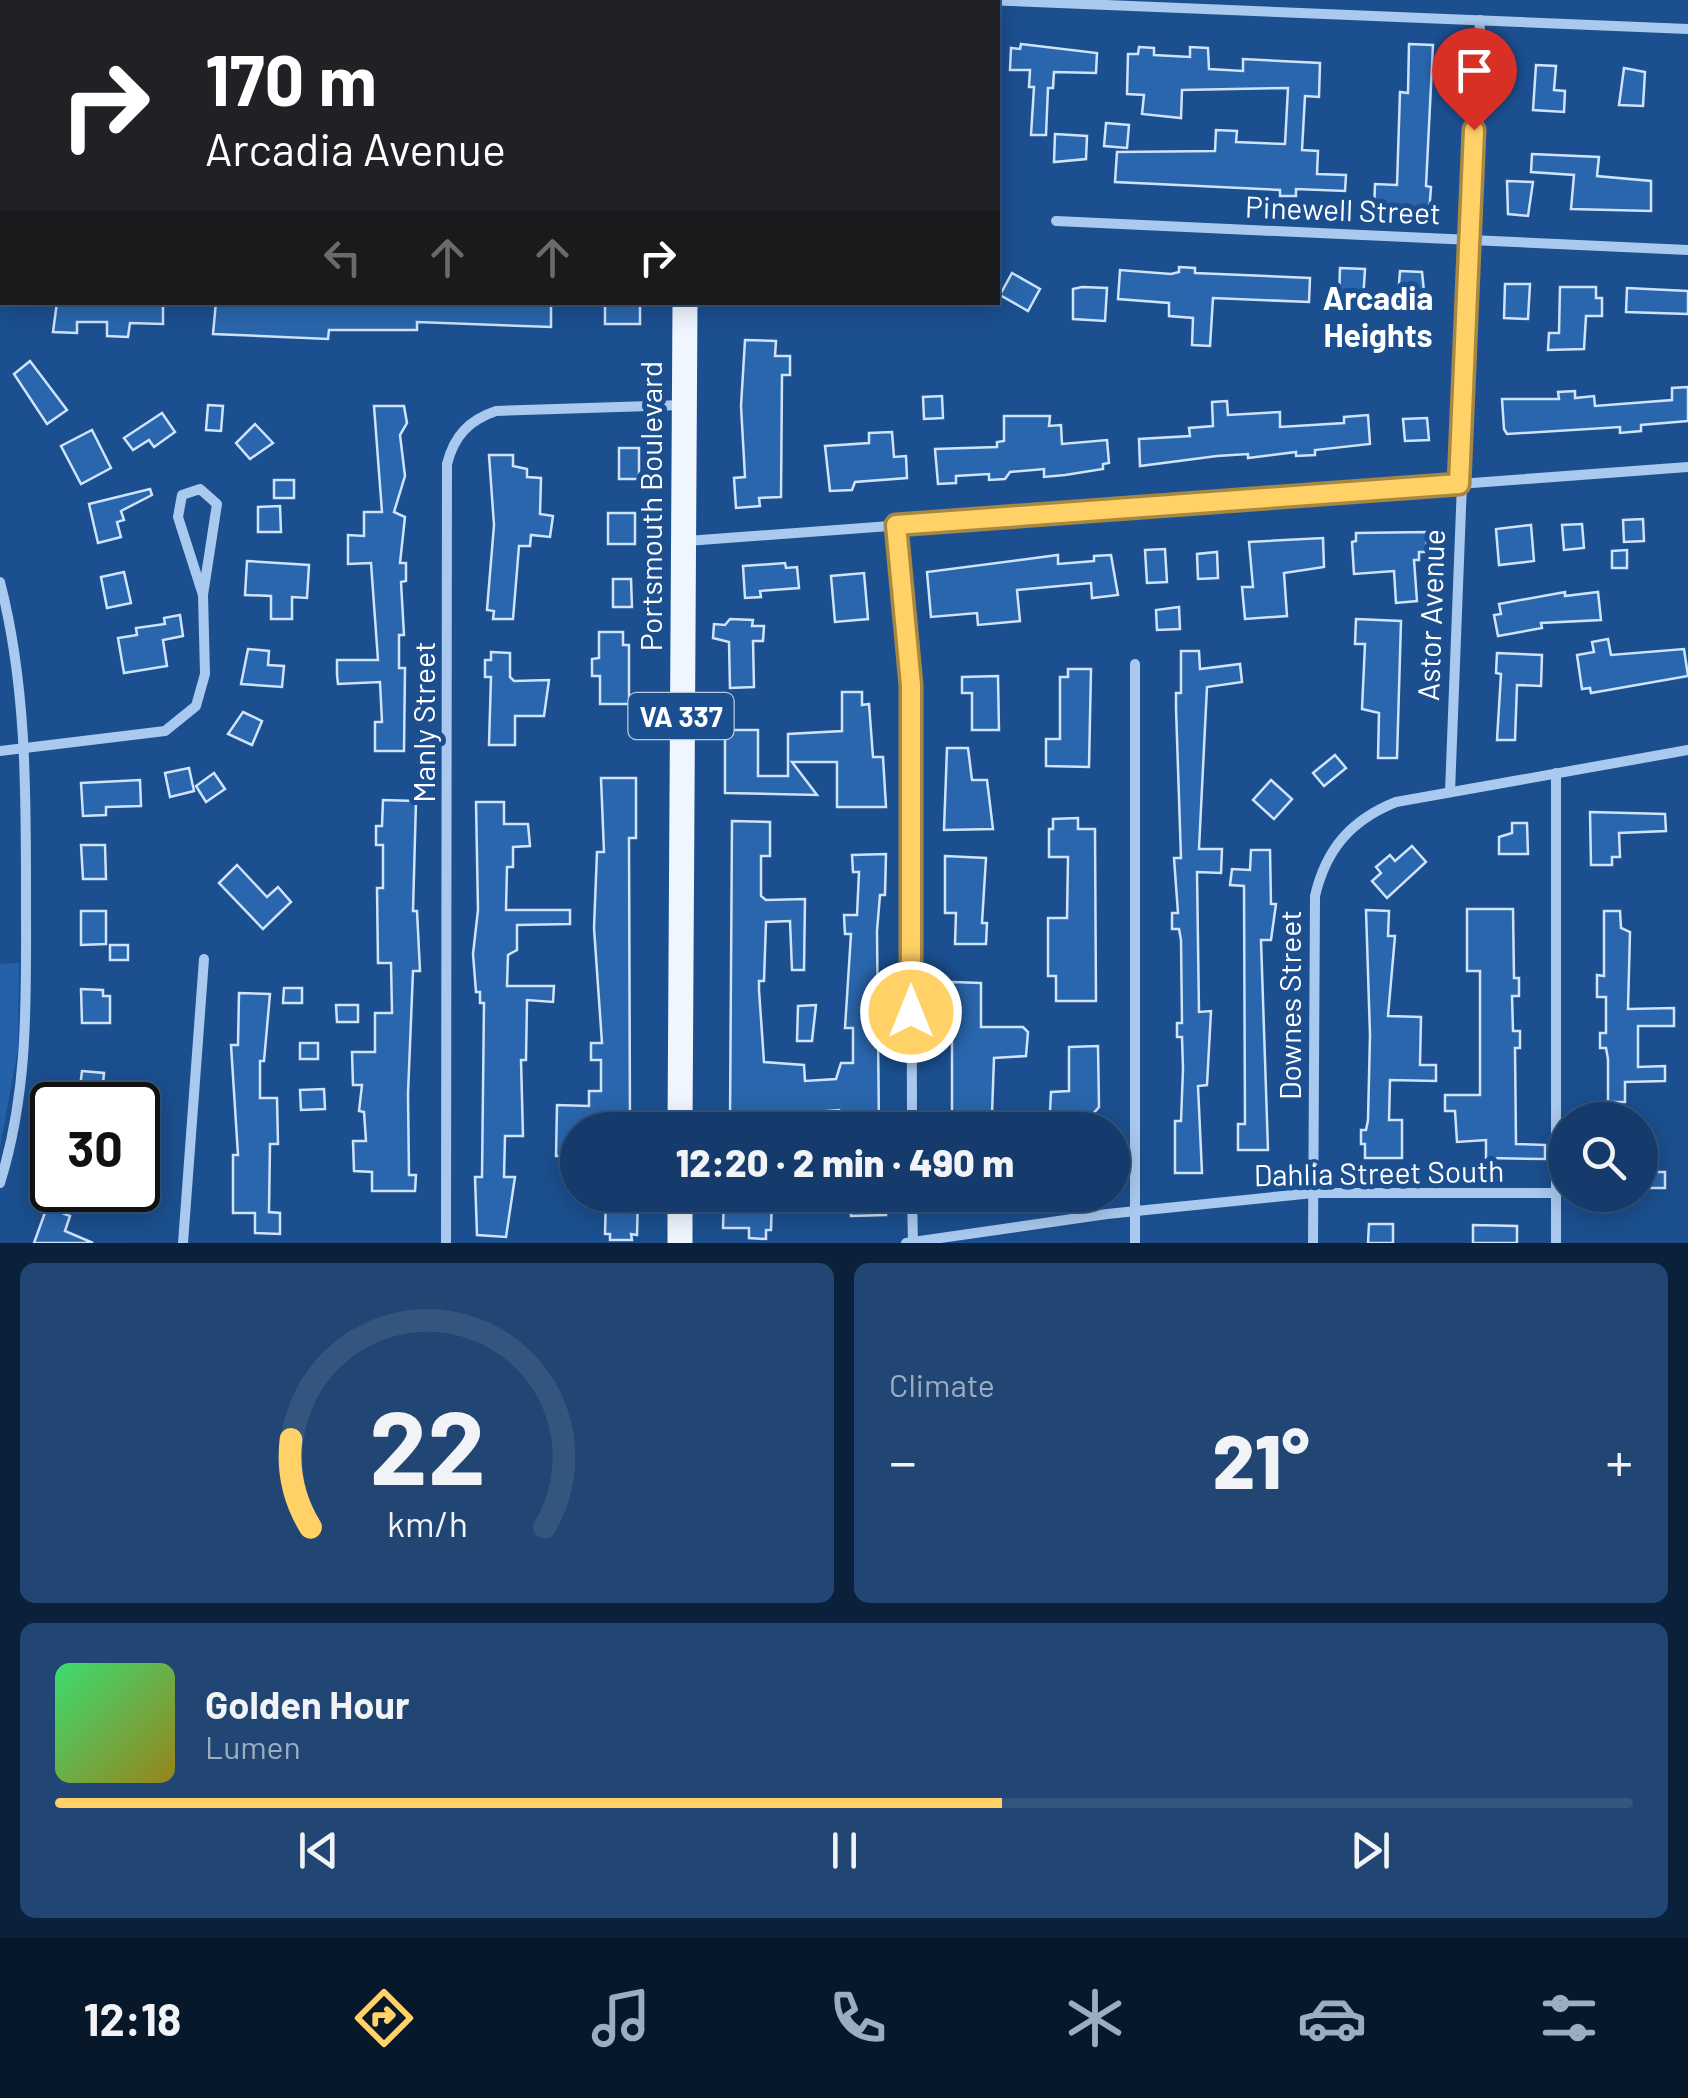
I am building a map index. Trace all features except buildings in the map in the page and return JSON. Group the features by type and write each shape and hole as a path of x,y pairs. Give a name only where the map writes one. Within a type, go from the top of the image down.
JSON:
{"main road":[{"name":"Portsmouth Boulevard","path":"680,1112 684,305"},
{"path":"680,1212 680,1243"}],"street":[{"path":"1000,1 1688,29"},
{"name":"Astor Avenue","path":"1450,792 1480,20"},
{"name":"Pinewell Street","path":"1056,221 1688,250"},
{"name":"Manly Street","path":"446,1243 447,464 452,448 472,422 496,411 682,404"},
{"path":"682,541 1688,467"},
{"path":"0,750 143,736 165,731 183,721 203,690 203,596 217,504 208,492 190,489 182,494 178,517 203,596"},
{"path":"896,525 911,685 912,1112"},
{"path":"0,582 13,642 24,749 26,1053 12,1146 0,1183"},
{"path":"1134,664 1136,1243"},
{"name":"Downes Street","path":"1313,1243 1314,910 1320,874 1340,838 1375,810 1450,792 1688,750"},
{"path":"1556,773 1556,1102"},
{"path":"183,1243 204,958"},
{"name":"Dahlia Street South","path":"910,1243 1136,1211 1313,1193 1548,1194"},
{"path":"910,1243 911,1212"},
{"path":"1556,1212 1556,1243"}],"shaded area":[{"path":"19,963 18,1050 0,1147 0,964"}],"district":[{"name":"Arcadia Heights","path":"1378,316"}],"route":[{"path":"911,1012 911,685 896,525 1459,484 1474,130"}]}
